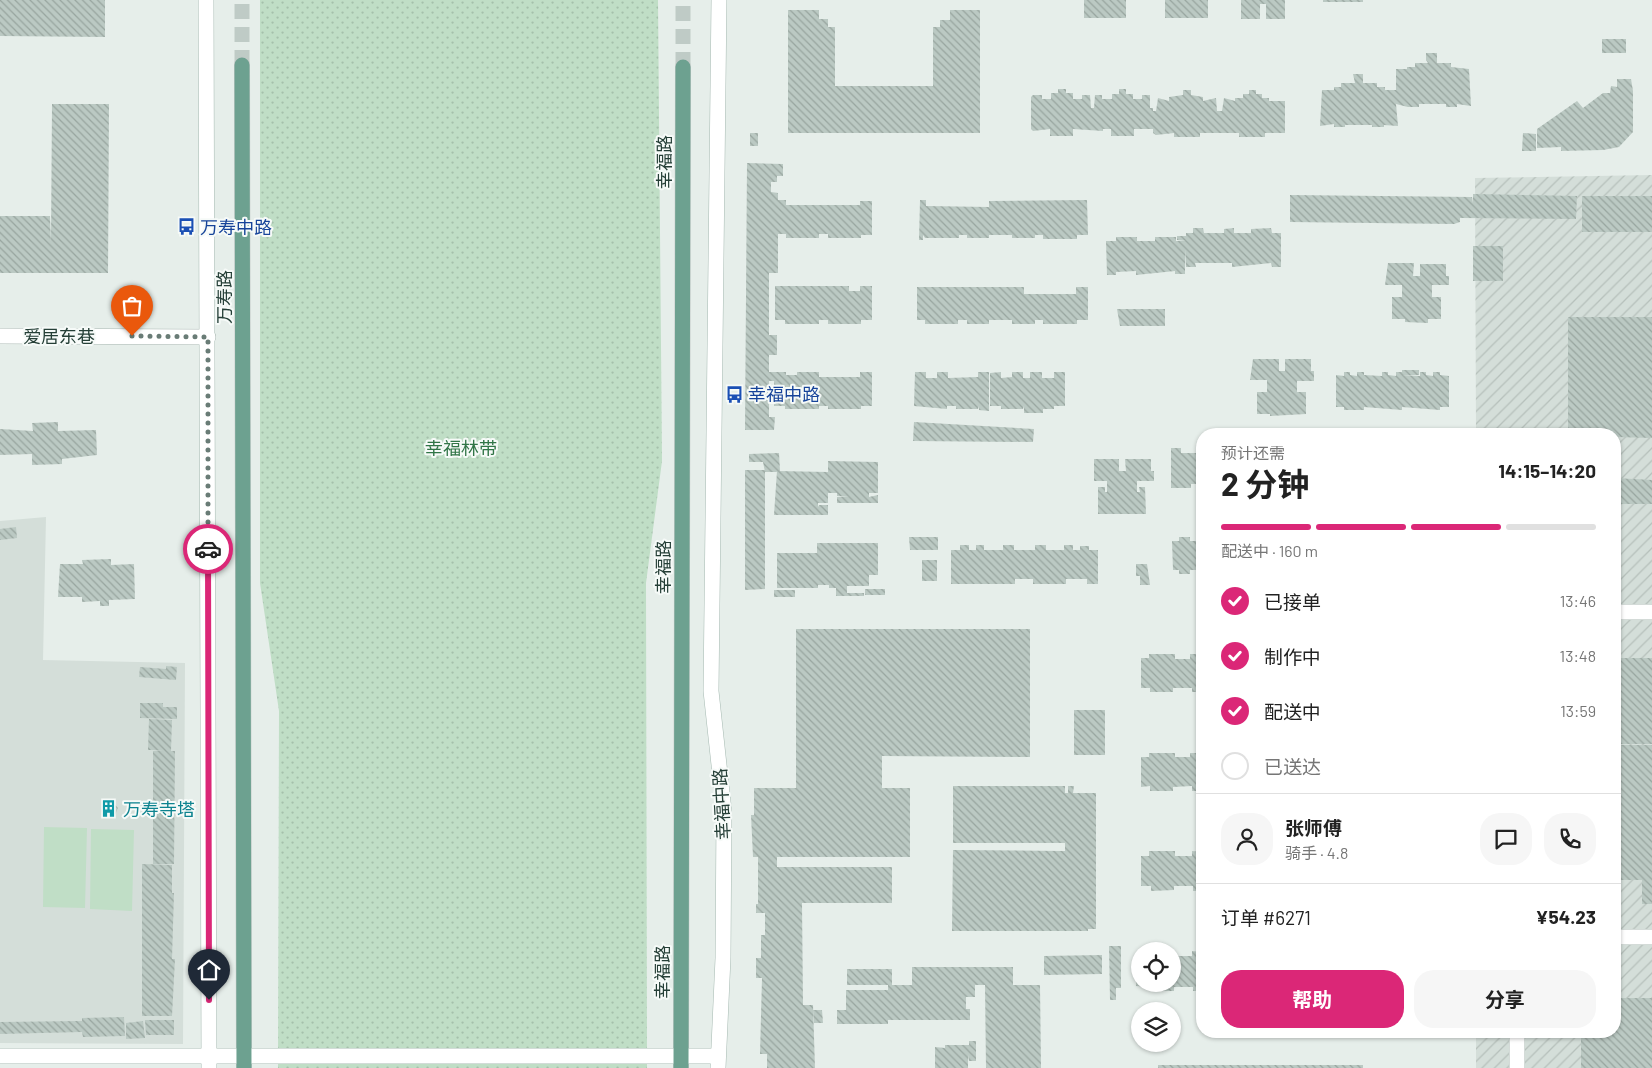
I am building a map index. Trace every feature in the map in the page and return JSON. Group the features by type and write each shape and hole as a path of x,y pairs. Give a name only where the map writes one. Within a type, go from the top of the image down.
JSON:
{"main road":[{"path":"206,0 209,1062"},
{"name":"幸福中路","path":"718,1062 723,958 724,812 711,691 719,0"},
{"name":"万寿路","path":"242,65 244,1062"},
{"name":"幸福路","path":"681,1062 683,67"},
{"name":"爱居东巷","path":"0,336 208,337"},
{"path":"1621,612 1652,612"},
{"path":"1621,937 1652,937"},
{"path":"1517,1038 1517,1068"},
{"path":"0,1056 209,1062 718,1062"}],"shaded area":[{"path":"1652,175 1652,1068 1476,1068 1476,1038 1621,1038 1621,428 1476,428 1475,178"},
{"path":"46,517 43,660 185,663 183,1044 0,1043 0,521"}],"green space":[{"name":"幸福林带","path":"260,0 658,0 662,461 646,583 647,1068 278,1068 279,711 260,583"},
{"path":"44,827 87,828 85,908 43,907"},
{"path":"91,829 134,830 132,911 90,909"}],"building":[{"path":"0,0 105,0 105,37 0,36"},
{"path":"1084,0 1126,0 1126,18 1084,18"},
{"path":"1165,0 1208,0 1208,18 1165,18"},
{"path":"1241,0 1285,0 1285,19 1266,19 1266,4 1260,4 1260,19 1241,19"},
{"path":"1323,0 1363,0 1363,2 1323,2"},
{"path":"788,10 819,10 819,19 828,19 828,27 835,27 835,86 933,86 933,27 940,27 940,20 950,20 950,10 980,10 980,133 788,133"},
{"path":"1602,39 1626,39 1626,53 1602,53"},
{"path":"1426,53 1437,53 1437,63 1451,63 1451,67 1469,69 1471,106 1457,104 1457,107 1446,107 1446,104 1419,104 1419,107 1408,107 1396,104 1398,126 1345,125 1345,127 1334,127 1334,124 1320,126 1322,90 1334,90 1334,87 1341,87 1341,83 1355,83 1353,74 1363,74 1363,83 1377,83 1377,87 1385,87 1385,90 1396,90 1396,69 1415,67 1415,63 1428,63"},
{"path":"1617,79 1631,79 1633,91 1633,132 1619,147 1603,150 1561,151 1561,147 1537,148 1537,129 1577,101 1583,108 1603,93 1610,93 1611,86 1617,87"},
{"path":"1058,89 1066,89 1066,93 1073,93 1073,99 1082,99 1082,95 1090,95 1091,108 1094,108 1095,95 1102,95 1102,99 1112,99 1112,94 1119,94 1119,89 1126,89 1126,94 1133,94 1133,99 1142,99 1142,95 1150,95 1150,108 1153,108 1153,111 1156,111 1158,98 1169,101 1169,97 1183,95 1183,90 1191,90 1191,95 1203,97 1203,101 1216,98 1217,111 1222,111 1224,98 1235,101 1235,98 1243,98 1243,94 1249,94 1249,90 1256,90 1256,94 1262,94 1262,98 1269,98 1269,101 1285,101 1285,133 1265,133 1265,137 1239,137 1239,133 1200,133 1200,137 1174,137 1174,133 1156,135 1153,133 1153,129 1134,129 1134,136 1111,136 1111,129 1103,129 1103,131 1073,129 1073,136 1050,136 1050,129 1033,131 1031,129 1031,97 1033,95 1042,95 1042,99 1051,99 1051,93 1058,93"},
{"path":"52,104 109,104 108,273 0,273 0,216 50,216 51,242"},
{"path":"750,133 758,133 758,146 750,146"},
{"path":"1523,133 1536,134 1536,151 1522,151"},
{"path":"747,163 783,164 783,176 777,176 777,182 771,182 771,192 778,193 778,200 786,200 786,205 860,205 860,201 872,201 872,235 861,235 861,238 828,238 828,234 819,234 819,238 786,238 786,234 778,234 778,273 769,273 769,335 777,335 777,355 769,355 769,372 786,372 786,375 797,375 797,372 819,372 819,377 860,377 860,372 872,372 872,406 861,406 861,409 828,409 828,406 819,406 819,409 785,409 785,406 774,406 774,381 769,381 769,417 775,417 774,430 745,430"},
{"path":"1473,194 1577,196 1576,219 1460,218 1460,222 1454,224 1290,222 1290,195 1472,197 1473,203"},
{"path":"1582,196 1652,196 1652,232 1582,232"},
{"path":"920,200 926,200 926,206 989,207 989,201 1087,200 1088,235 1077,235 1077,239 1043,239 1043,235 1035,235 1035,238 989,235 989,238 967,238 967,235 959,235 959,238 925,238 923,235 923,240 919,240"},
{"path":"1193,228 1203,228 1204,233 1224,233 1224,229 1234,228 1234,233 1251,233 1251,229 1271,228 1272,233 1281,233 1281,267 1272,267 1271,263 1232,267 1232,263 1195,263 1196,267 1186,267 1185,249 1185,274 1175,274 1175,271 1136,275 1136,271 1116,272 1116,275 1107,275 1106,241 1116,241 1116,237 1137,237 1137,241 1155,241 1155,237 1176,237 1176,241 1186,241 1177,240 1177,236 1186,236 1186,233 1193,233"},
{"path":"1473,246 1503,246 1503,281 1473,281"},
{"path":"1388,263 1414,263 1413,276 1420,276 1420,264 1446,264 1446,276 1449,276 1449,285 1432,285 1432,297 1441,297 1441,319 1428,319 1428,323 1405,322 1405,319 1392,319 1392,297 1402,297 1402,285 1385,285"},
{"path":"775,286 849,286 849,291 860,291 860,286 872,286 872,320 861,320 861,324 828,324 828,320 819,320 819,324 785,324 785,320 775,320"},
{"path":"917,287 1024,287 1024,294 1076,294 1076,287 1088,287 1088,320 1077,320 1077,324 1043,324 1043,320 1035,320 1035,324 1012,324 1012,320 989,320 989,324 967,324 967,320 958,320 958,324 925,324 925,320 917,320"},
{"path":"1117,309 1165,309 1165,326 1120,326"},
{"path":"1568,317 1652,317 1652,438 1621,437 1621,428 1568,428"},
{"path":"1253,359 1279,359 1279,371 1285,371 1285,359 1311,359 1311,371 1314,371 1314,381 1297,381 1297,392 1306,392 1306,414 1270,416 1270,414 1257,414 1257,392 1267,392 1267,380 1250,380"},
{"path":"1402,370 1419,370 1419,375 1402,375 1420,376 1420,372 1426,372 1426,375 1433,376 1433,372 1440,372 1440,375 1449,376 1449,407 1440,407 1440,410 1364,407 1364,410 1344,410 1344,407 1336,407 1336,375 1344,376 1344,372 1350,372 1350,375 1357,376 1357,372 1364,372 1364,375 1382,376 1382,372 1388,372 1388,375 1396,376 1396,372 1402,372"},
{"path":"915,372 926,372 926,378 937,378 937,372 948,372 948,378 978,377 978,372 989,372 989,411 979,410 979,406 978,409 956,409 956,406 947,406 947,409 914,406"},
{"path":"1001,372 1001,378 1012,377 1012,372 1023,372 1023,378 1030,378 1030,372 1042,372 1042,378 1054,378 1054,372 1065,372 1065,406 1043,409 1043,413 1024,413 1024,406 1023,409 1001,409 1001,406 990,406 990,373"},
{"path":"58,422 58,431 96,430 97,455 62,459 62,464 32,465 32,454 0,455 0,429 33,431 32,423"},
{"path":"914,422 1034,429 1033,442 913,441"},
{"path":"1171,448 1181,448 1181,453 1196,453 1196,484 1191,484 1191,488 1171,488"},
{"path":"779,453 780,471 765,472 763,462 749,462 749,454"},
{"path":"1094,459 1119,459 1119,471 1126,471 1125,459 1151,459 1151,471 1154,471 1154,481 1137,481 1137,492 1140,492 1139,487 1145,487 1146,514 1098,514 1098,487 1105,487 1105,492 1107,492 1107,481 1094,481"},
{"path":"828,461 878,462 878,493 869,493 869,497 878,495 878,503 837,503 837,497 849,496 837,496 837,493 828,493 828,503 818,503 818,507 819,505 828,505 828,515 774,515 777,471 828,472"},
{"path":"745,470 765,470 765,589 745,590"},
{"path":"1621,478 1652,480 1652,504 1621,504"},
{"path":"16,527 17,538 0,540 0,529"},
{"path":"909,537 938,537 938,550 910,550"},
{"path":"1179,537 1190,537 1190,541 1196,541 1196,570 1190,570 1190,574 1179,574 1179,570 1173,570 1172,541 1179,541"},
{"path":"817,543 878,543 878,575 869,575 869,586 847,586 847,593 864,593 864,596 836,596 836,588 829,588 829,585 818,585 818,588 777,588 777,553 817,553"},
{"path":"960,545 969,545 969,550 976,550 976,545 984,545 984,550 1003,550 1003,545 1014,545 1014,550 1035,550 1035,545 1046,545 1046,550 1064,550 1064,545 1073,545 1073,550 1080,550 1080,546 1089,546 1089,550 1098,550 1098,584 1087,584 1087,579 1066,579 1066,584 1033,584 1033,579 1015,579 1015,584 951,584 951,550 960,550"},
{"path":"111,559 111,565 134,564 135,599 109,600 109,606 100,606 100,601 82,602 82,597 58,597 60,564 83,564 82,560"},
{"path":"922,560 937,560 937,581 922,581"},
{"path":"1136,564 1147,564 1150,585 1140,585 1140,576 1136,576"},
{"path":"865,589 885,589 885,595 865,595"},
{"path":"774,590 795,590 795,597 774,597"},
{"path":"796,629 1030,629 1030,757 882,756 882,788 910,788 910,857 777,857 777,867 892,867 892,903 802,903 803,1005 813,1005 815,1068 767,1068 767,1054 760,1054 762,978 756,978 756,958 761,958 761,935 765,935 765,913 756,913 756,904 758,904 758,857 753,857 751,815 754,815 754,788 796,788"},
{"path":"1149,654 1175,654 1175,659 1190,659 1190,654 1196,654 1196,692 1192,692 1192,688 1173,688 1173,692 1150,692 1150,688 1141,688 1141,658 1149,658"},
{"path":"1621,658 1652,658 1652,744 1621,744"},
{"path":"166,666 177,667 176,680 139,677 140,667 166,669"},
{"path":"140,703 163,703 163,707 177,707 177,719 140,718"},
{"path":"1074,710 1105,710 1105,755 1074,755"},
{"path":"149,719 172,720 171,751 175,751 174,864 153,864 153,751 163,750 148,750"},
{"path":"1621,745 1652,745 1652,904 1642,904 1642,880 1621,880"},
{"path":"1149,753 1175,753 1175,757 1190,757 1190,753 1196,753 1196,791 1192,791 1192,786 1173,787 1173,791 1150,791 1150,786 1141,787 1141,757 1149,757"},
{"path":"953,786 1065,786 1065,793 1068,793 1068,786 1074,786 1073,793 1096,793 1096,929 1088,929 1088,931 952,931 953,850 1065,851 1065,843 953,843"},
{"name":"万寿寺塔","path":"112,802 118,808 115,815 106,817 101,811 104,803"},
{"path":"1149,851 1175,851 1175,856 1192,856 1192,851 1196,851 1196,891 1193,891 1193,886 1174,886 1174,890 1151,891 1151,886 1141,886 1141,856 1149,856"},
{"path":"142,864 172,865 172,893 174,893 172,959 175,959 172,1016 142,1016"},
{"path":"1109,946 1121,946 1121,988 1116,988 1116,1000 1110,1000"},
{"path":"1192,951 1196,951 1196,991 1193,991 1193,987 1181,987 1181,956 1192,956"},
{"path":"1102,955 1102,974 1044,975 1044,956"},
{"path":"912,967 1013,967 1013,985 1040,985 1041,1068 986,1068 985,985 975,985 975,997 966,997 966,1009 970,1009 970,1020 888,1020 888,1024 837,1024 837,1010 846,1010 846,990 888,990 888,985 847,985 847,969 892,969 892,985 912,985"},
{"path":"1621,998 1652,998 1652,1068 1581,1068 1581,1038 1621,1038"},
{"path":"813,1010 822,1010 823,1023 814,1023"},
{"path":"124,1017 125,1036 83,1037 82,1032 0,1034 0,1022 82,1021 82,1018"},
{"path":"145,1020 174,1020 174,1035 146,1035"},
{"path":"143,1021 145,1038 126,1039 126,1023"},
{"path":"969,1041 976,1041 976,1061 969,1061 968,1055 968,1068 935,1068 935,1047 945,1048 945,1045 969,1045"},
{"path":"1158,1065 1363,1065 1363,1068 1158,1068"}],"tunnel":[{"path":"242,0 242,65"},
{"path":"683,0 683,67"}],"way so far":[{"path":"132,336 208,337 208,549"}],"place":[{"name":"万寿中路","path":"186,227"},
{"name":"幸福中路","path":"734,394"},
{"name":"万寿寺塔","path":"109,809"}],"route":[{"path":"208,549 209,1000"}]}
